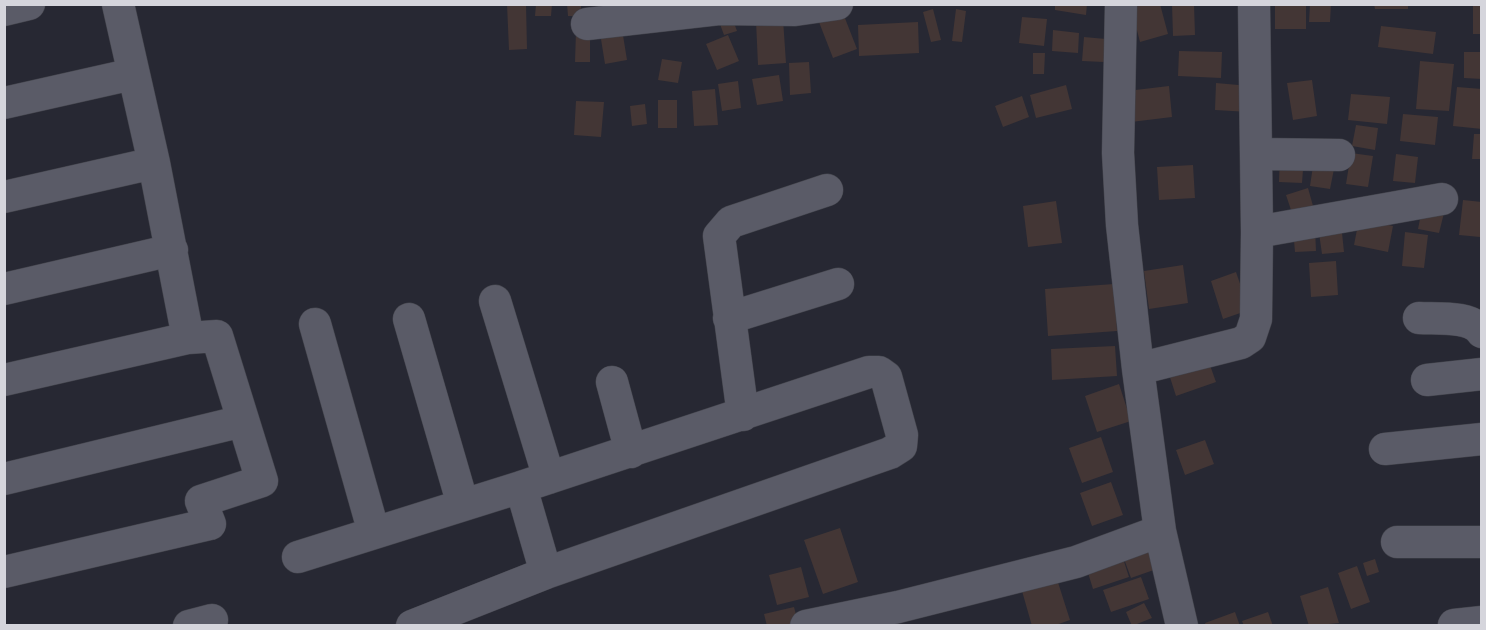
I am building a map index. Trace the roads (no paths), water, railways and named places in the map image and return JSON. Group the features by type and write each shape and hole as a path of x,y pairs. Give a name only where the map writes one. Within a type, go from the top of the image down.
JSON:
{"street":[{"path":"4,10 28,4"},
{"path":"118,4 154,163 188,338"},
{"path":"587,24 719,9 795,10 837,4"},
{"path":"1121,4 1118,153 1122,225 1138,369 1161,531 1182,626"},
{"path":"1138,369 1241,343 1250,337 1256,319 1257,154 1254,4"},
{"path":"4,103 134,74"},
{"path":"1257,154 1339,154"},
{"path":"4,197 154,163"},
{"path":"743,415 719,236 731,222 827,190"},
{"path":"1257,232 1442,199"},
{"path":"4,289 172,250"},
{"path":"729,318 838,285"},
{"path":"495,301 535,482 546,573"},
{"path":"1419,318 1467,321 1478,326 1482,332"},
{"path":"409,319 463,505"},
{"path":"315,324 374,533"},
{"path":"4,380 188,338 217,336 262,481 201,501 210,524 4,572"},
{"path":"298,557 631,452 869,372 879,372 886,377 902,435 901,446 890,453 546,573 412,626"},
{"path":"1427,380 1482,374"},
{"path":"612,382 631,452"},
{"path":"4,479 243,420"},
{"path":"1385,449 1482,439"},
{"path":"806,626 898,607 1065,565 1161,531"},
{"path":"1397,542 1482,542"},
{"path":"1454,625 1482,622"}]}
